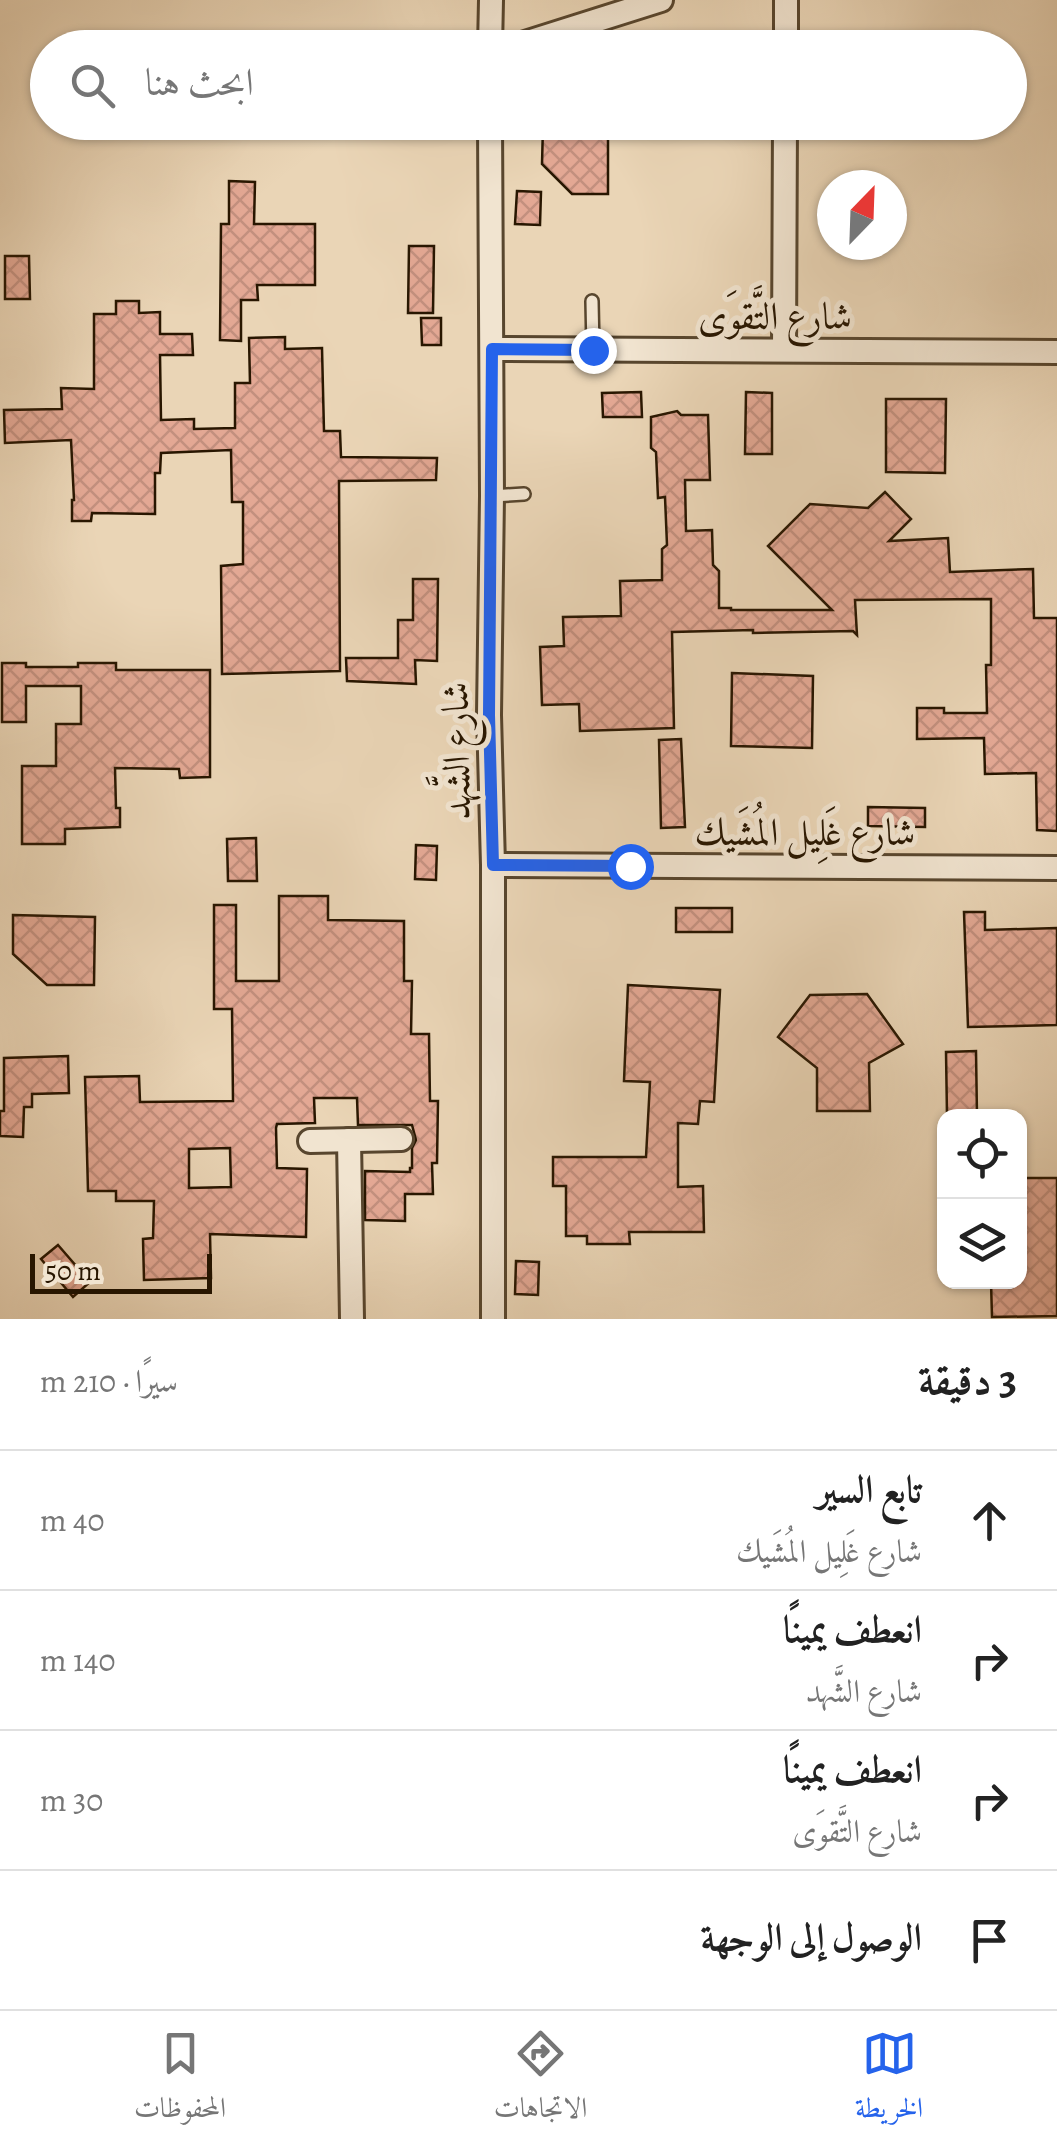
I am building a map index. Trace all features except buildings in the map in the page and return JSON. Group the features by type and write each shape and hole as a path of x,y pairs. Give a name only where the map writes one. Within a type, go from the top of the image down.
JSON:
{"street":[{"path":"490,30 491,0"},
{"path":"566,30 661,0"},
{"path":"786,0 786,30"},
{"name":"شارع الشَّهد","path":"490,140 493,1319"},
{"path":"784,350 785,140"},
{"name":"شارع التَّقوَى","path":"492,349 1057,352"},
{"name":"شارع غَلِيل المُشَيك","path":"493,865 1057,868"},
{"path":"310,1141 401,1139"},
{"path":"349,1140 352,1319"}],"lane":[{"path":"592,302 593,350"},
{"path":"492,496 524,494"}],"route":[{"path":"593,350 492,349 489,715 493,865 630,866"}]}
